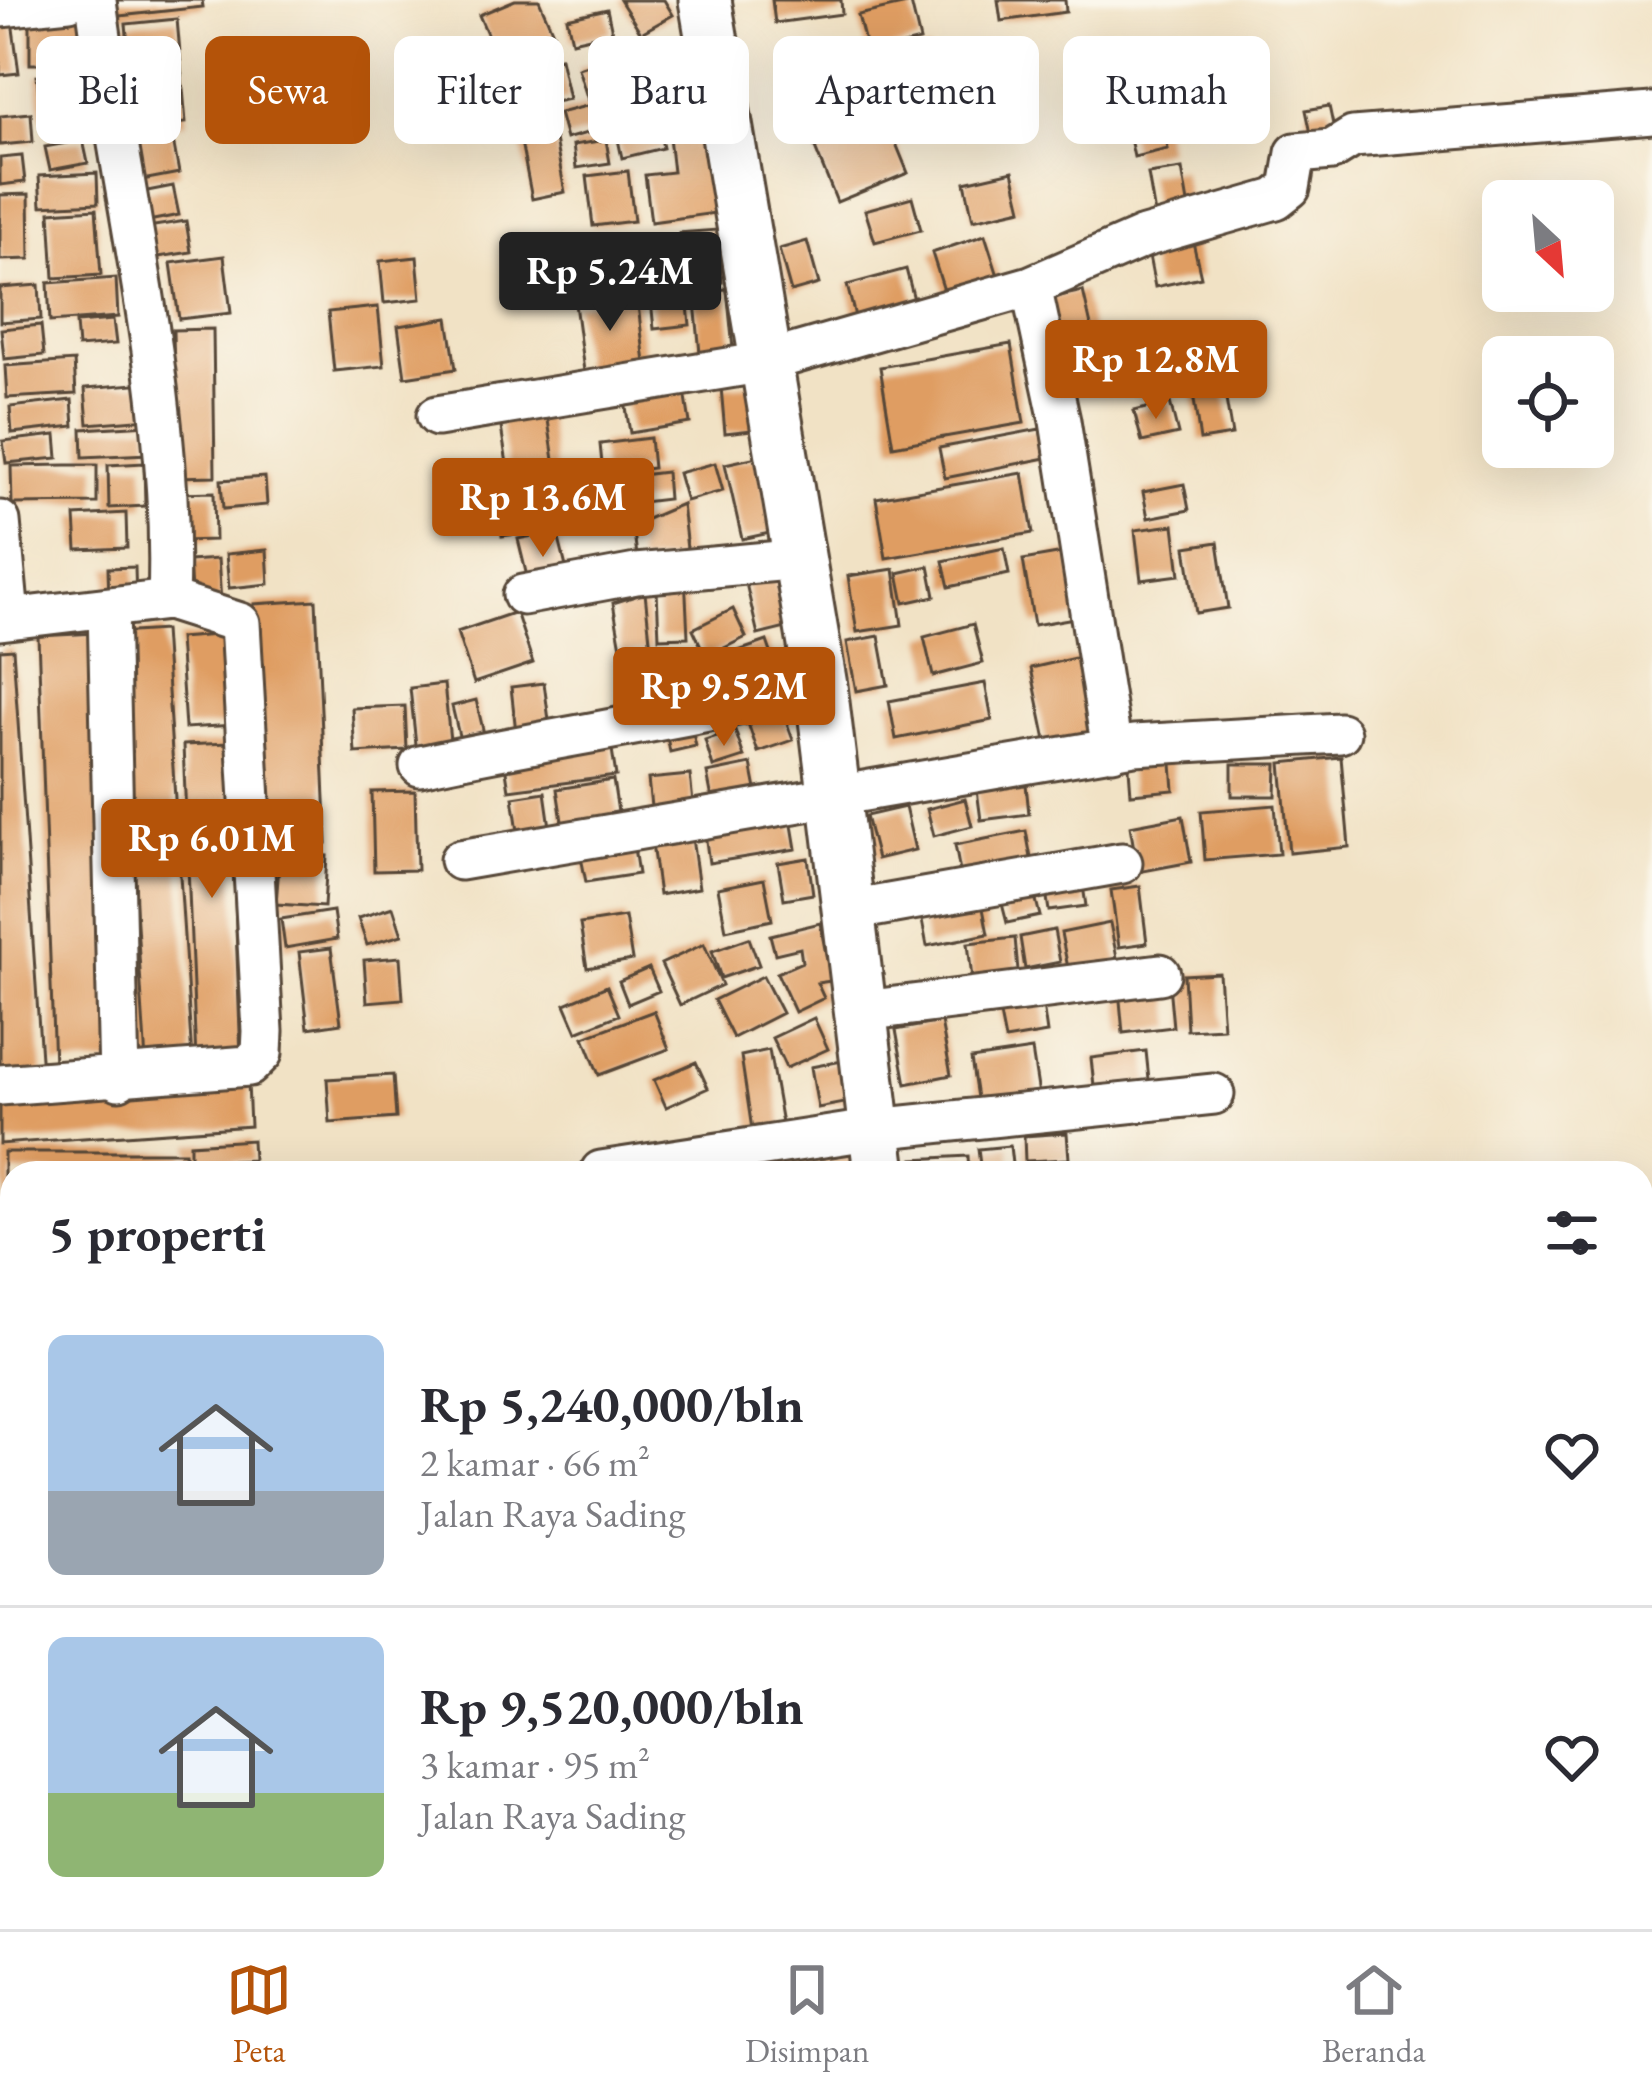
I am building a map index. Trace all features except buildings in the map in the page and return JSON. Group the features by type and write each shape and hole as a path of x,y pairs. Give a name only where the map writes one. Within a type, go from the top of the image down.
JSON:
{"street":[{"path":"0,8 69,0"},
{"path":"96,0 114,141 158,387 168,600"},
{"path":"705,0 821,686 878,1151"},
{"path":"437,416 684,371 764,362 1031,286 1144,237 1276,199 1290,188 1294,156 1301,151 1332,150 1353,137 1652,113"},
{"path":"1031,286 1060,421 1112,750"},
{"path":"0,521 5,618 168,600 236,617 244,631 262,1053 249,1066 119,1080 0,1085"},
{"path":"523,595 636,574 801,559"},
{"path":"108,609 119,1080"},
{"path":"420,766 560,736 723,711 821,686"},
{"path":"460,860 1112,750 1340,733"},
{"path":"849,911 1122,863"},
{"path":"863,1011 1160,974"},
{"path":"740,1161 878,1151 1214,1094"}]}
